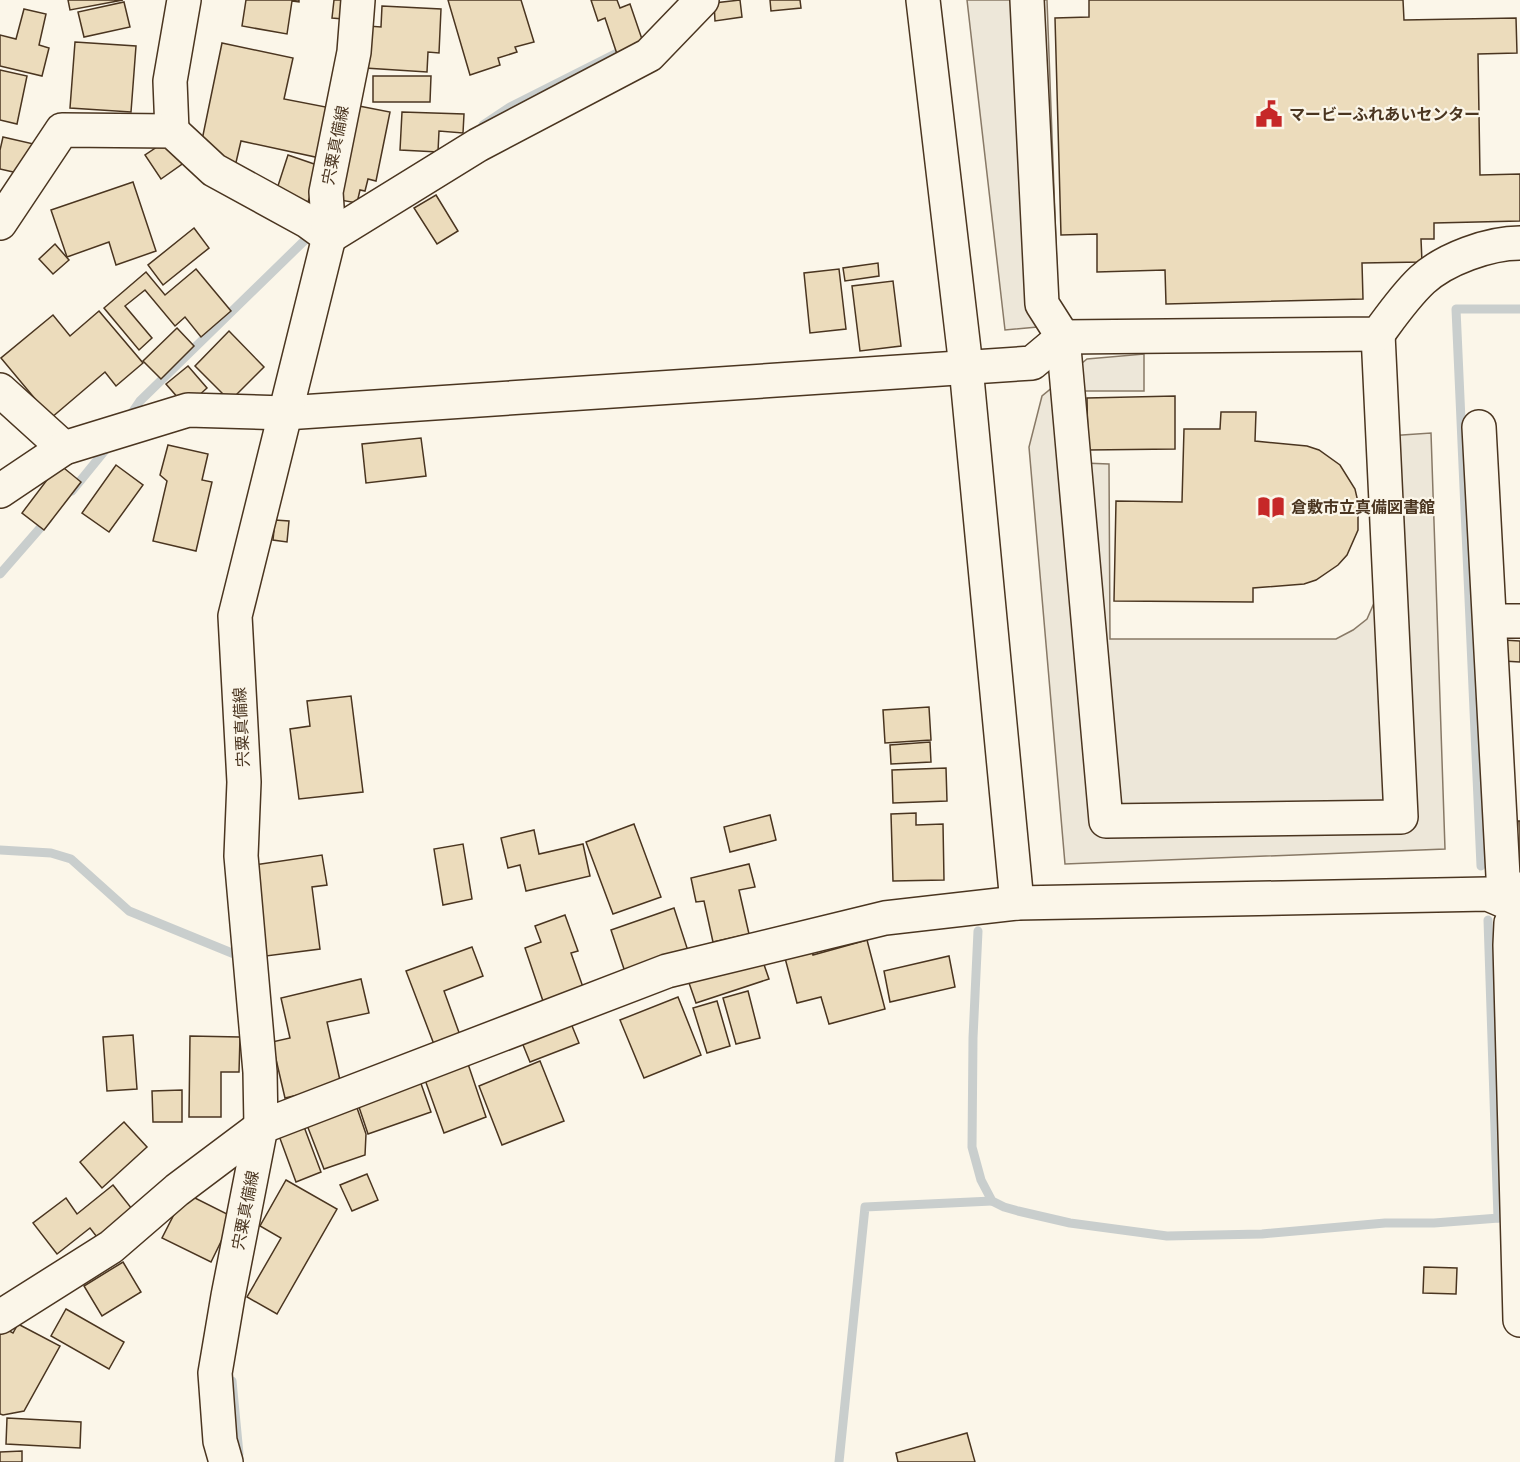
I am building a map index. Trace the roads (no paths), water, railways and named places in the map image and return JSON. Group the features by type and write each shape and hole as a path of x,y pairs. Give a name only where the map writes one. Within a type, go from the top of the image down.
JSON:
{"street":[{"path":"172,130 171,81 184,0"},
{"name":"宍粟真備線","path":"226,1462 220,1441 215,1373 261,1126 260,1072 241,856 244,782 235,616 329,237 326,192 354,52 358,0"},
{"path":"0,223 62,130 172,130 214,170 307,221 329,237 478,145 649,55 702,0"},
{"path":"923,0 966,367 1017,903"},
{"path":"1027,0 1042,304 1063,337 1106,821 1401,817 1378,334 1398,306 1423,279 1462,255 1509,243 1520,243"},
{"path":"0,490 64,448 188,410 285,413 1032,363 1063,337 1378,334"},
{"path":"0,390 64,448"},
{"path":"1479,427 1505,621 1503,876 1519,906"},
{"path":"1,1313 111,1246 177,1190 261,1126 667,971 885,918 1017,903 1488,894 1519,906"},
{"path":"1519,906 1512,923 1510,945 1520,1320"}],"waterway":[{"path":"483,125 510,107 627,48"},
{"path":"129,417 140,401 304,241 315,233"},
{"path":"1481,866 1456,309 1520,309"},
{"path":"72,491 111,443"},
{"path":"0,574 48,519"},
{"path":"0,850 51,853 71,859 129,911 244,958"},
{"path":"1488,920 1498,1218"},
{"path":"978,931 973,1038 972,1147 981,1180 992,1201 1018,1211 1070,1223 1167,1236 1262,1234 1385,1223 1434,1223 1512,1217"},
{"path":"839,1462 865,1207 992,1201"},
{"path":"232,1381 239,1454"}],"place":[{"name":"マービーふれあいセンター","path":"1269,114"},
{"name":"倉敷市立真備図書館","path":"1271,507"}]}
